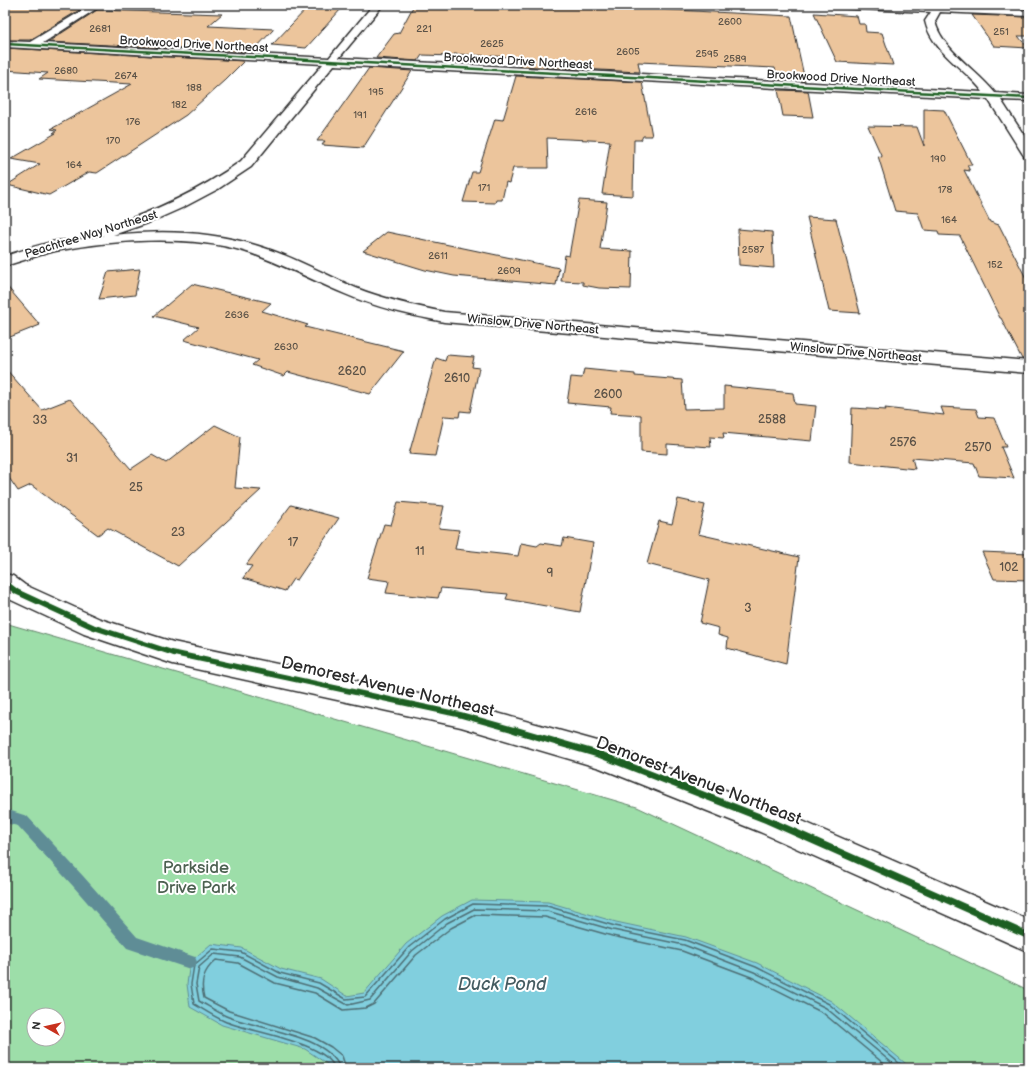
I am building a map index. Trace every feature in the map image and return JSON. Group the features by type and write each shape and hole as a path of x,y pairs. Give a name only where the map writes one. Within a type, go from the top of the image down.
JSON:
{"street":[{"path":"31,46 97,5"},
{"name":"Peachtree Way Northeast","path":"5,260 120,228 160,214 200,195 230,177 256,154 378,5"},
{"path":"833,5 938,7 1029,13"},
{"path":"938,7 930,21 933,34 978,79 992,96 1029,153"},
{"name":"Brookwood Drive Northeast","path":"5,44 1029,98"},
{"name":"Winslow Drive Northeast","path":"50,247 136,238 170,237 203,239 230,243 259,250 367,298 444,317 1029,367"},
{"name":"Demorest Avenue Northeast","path":"5,583 17,592 93,627 173,653 461,715 601,755 767,820 1029,936"}],"green space":[{"name":"Parkside Drive Park","path":"5,623 637,807 1024,988 1029,996 1029,1068 5,1068"}],"water":[{"name":"Duck Pond","path":"472,900 548,902 616,922 686,937 757,963 831,1001 911,1068 333,1068 305,1049 222,1025 190,1007 187,984 190,962 211,944 242,948 281,969 321,979 347,996 364,993 406,944 442,916"}],"building":[{"path":"5,5 81,9 30,40 5,40"},
{"path":"310,5 342,5 341,9 306,48 272,45"},
{"path":"414,5 554,9 555,5 575,5 791,16 805,81 777,80 775,68 638,62 640,72 519,66 521,59 512,57 454,54 453,56 422,55 418,61 376,58 394,34 399,33"},
{"path":"965,5 1029,5 1029,8 966,6"},
{"path":"97,10 222,14 208,26 274,29 252,52 48,42"},
{"path":"814,13 857,16 859,24 865,24 866,32 882,33 893,65 837,62"},
{"path":"972,15 1029,17 1029,36 1018,36 1028,48 994,46"},
{"path":"5,48 244,61 186,115 97,173 89,172 49,195 7,185 40,164 11,159 56,133 53,133 57,130 51,129 132,84 39,79 48,73 5,70"},
{"path":"369,68 412,71 363,148 322,145 325,141 317,141"},
{"path":"516,76 642,82 652,136 643,136 641,140 634,140 633,196 602,194 610,141 547,138 548,168 513,168 509,183 506,182 502,200 496,200 495,203 463,202 472,172 478,172 495,119 503,120"},
{"path":"778,90 808,91 813,117 783,116"},
{"path":"924,109 944,110 972,165 967,165 970,171 964,170 990,222 999,225 1029,284 1029,359 1022,359 960,236 939,235 938,231 924,230 918,213 895,211 878,156 882,157 868,126 917,127 924,146"},
{"path":"579,200 607,202 600,249 632,251 631,289 599,288 583,285 583,282 561,281 565,255 569,256"},
{"path":"807,217 836,219 860,313 829,311"},
{"path":"738,229 772,232 774,268 739,265"},
{"path":"387,232 559,268 556,285 454,276 425,270 363,251"},
{"path":"140,269 135,295 99,299 108,272"},
{"path":"5,284 40,325 5,339"},
{"path":"192,284 271,303 262,311 308,325 305,327 404,351 370,394 288,372 284,376 252,365 258,360 184,340 199,327 154,316"},
{"path":"447,355 474,357 472,367 479,368 470,412 460,411 459,417 444,416 435,456 409,454 436,358 445,361"},
{"path":"5,368 42,410 70,399 131,469 152,455 166,463 215,425 240,437 235,488 261,490 178,566 108,528 98,535 31,485 18,491 5,472"},
{"path":"584,369 635,374 635,376 682,380 684,409 724,408 724,386 793,393 795,404 816,406 812,441 723,433 724,438 710,437 711,447 667,444 667,454 641,452 641,415 610,413 611,407 567,403 571,377 582,378"},
{"path":"941,407 976,409 979,417 994,418 1006,447 1001,447 1014,478 979,476 974,463 912,458 915,469 850,462 852,408 886,410 885,408 944,415"},
{"path":"678,499 705,505 698,534 799,557 786,664 727,648 728,638 718,635 719,628 700,623 709,580 647,564 659,521 672,524"},
{"path":"398,502 444,506 439,528 459,530 455,549 518,556 521,543 537,546 541,543 562,546 564,538 593,543 580,612 506,599 508,594 441,588 438,598 386,593 389,581 367,578 384,524 391,525"},
{"path":"291,505 339,518 297,580 293,579 285,591 243,578 252,566 246,565"},
{"path":"982,552 1029,554 1029,580 994,579"}],"waterway":[{"path":"5,816 22,821 78,881 132,943 190,962"}],"cycle path":[{"path":"5,44 1029,98"},
{"path":"5,583 17,592 93,627 173,653 461,715 601,755 767,820 1029,936"}]}
